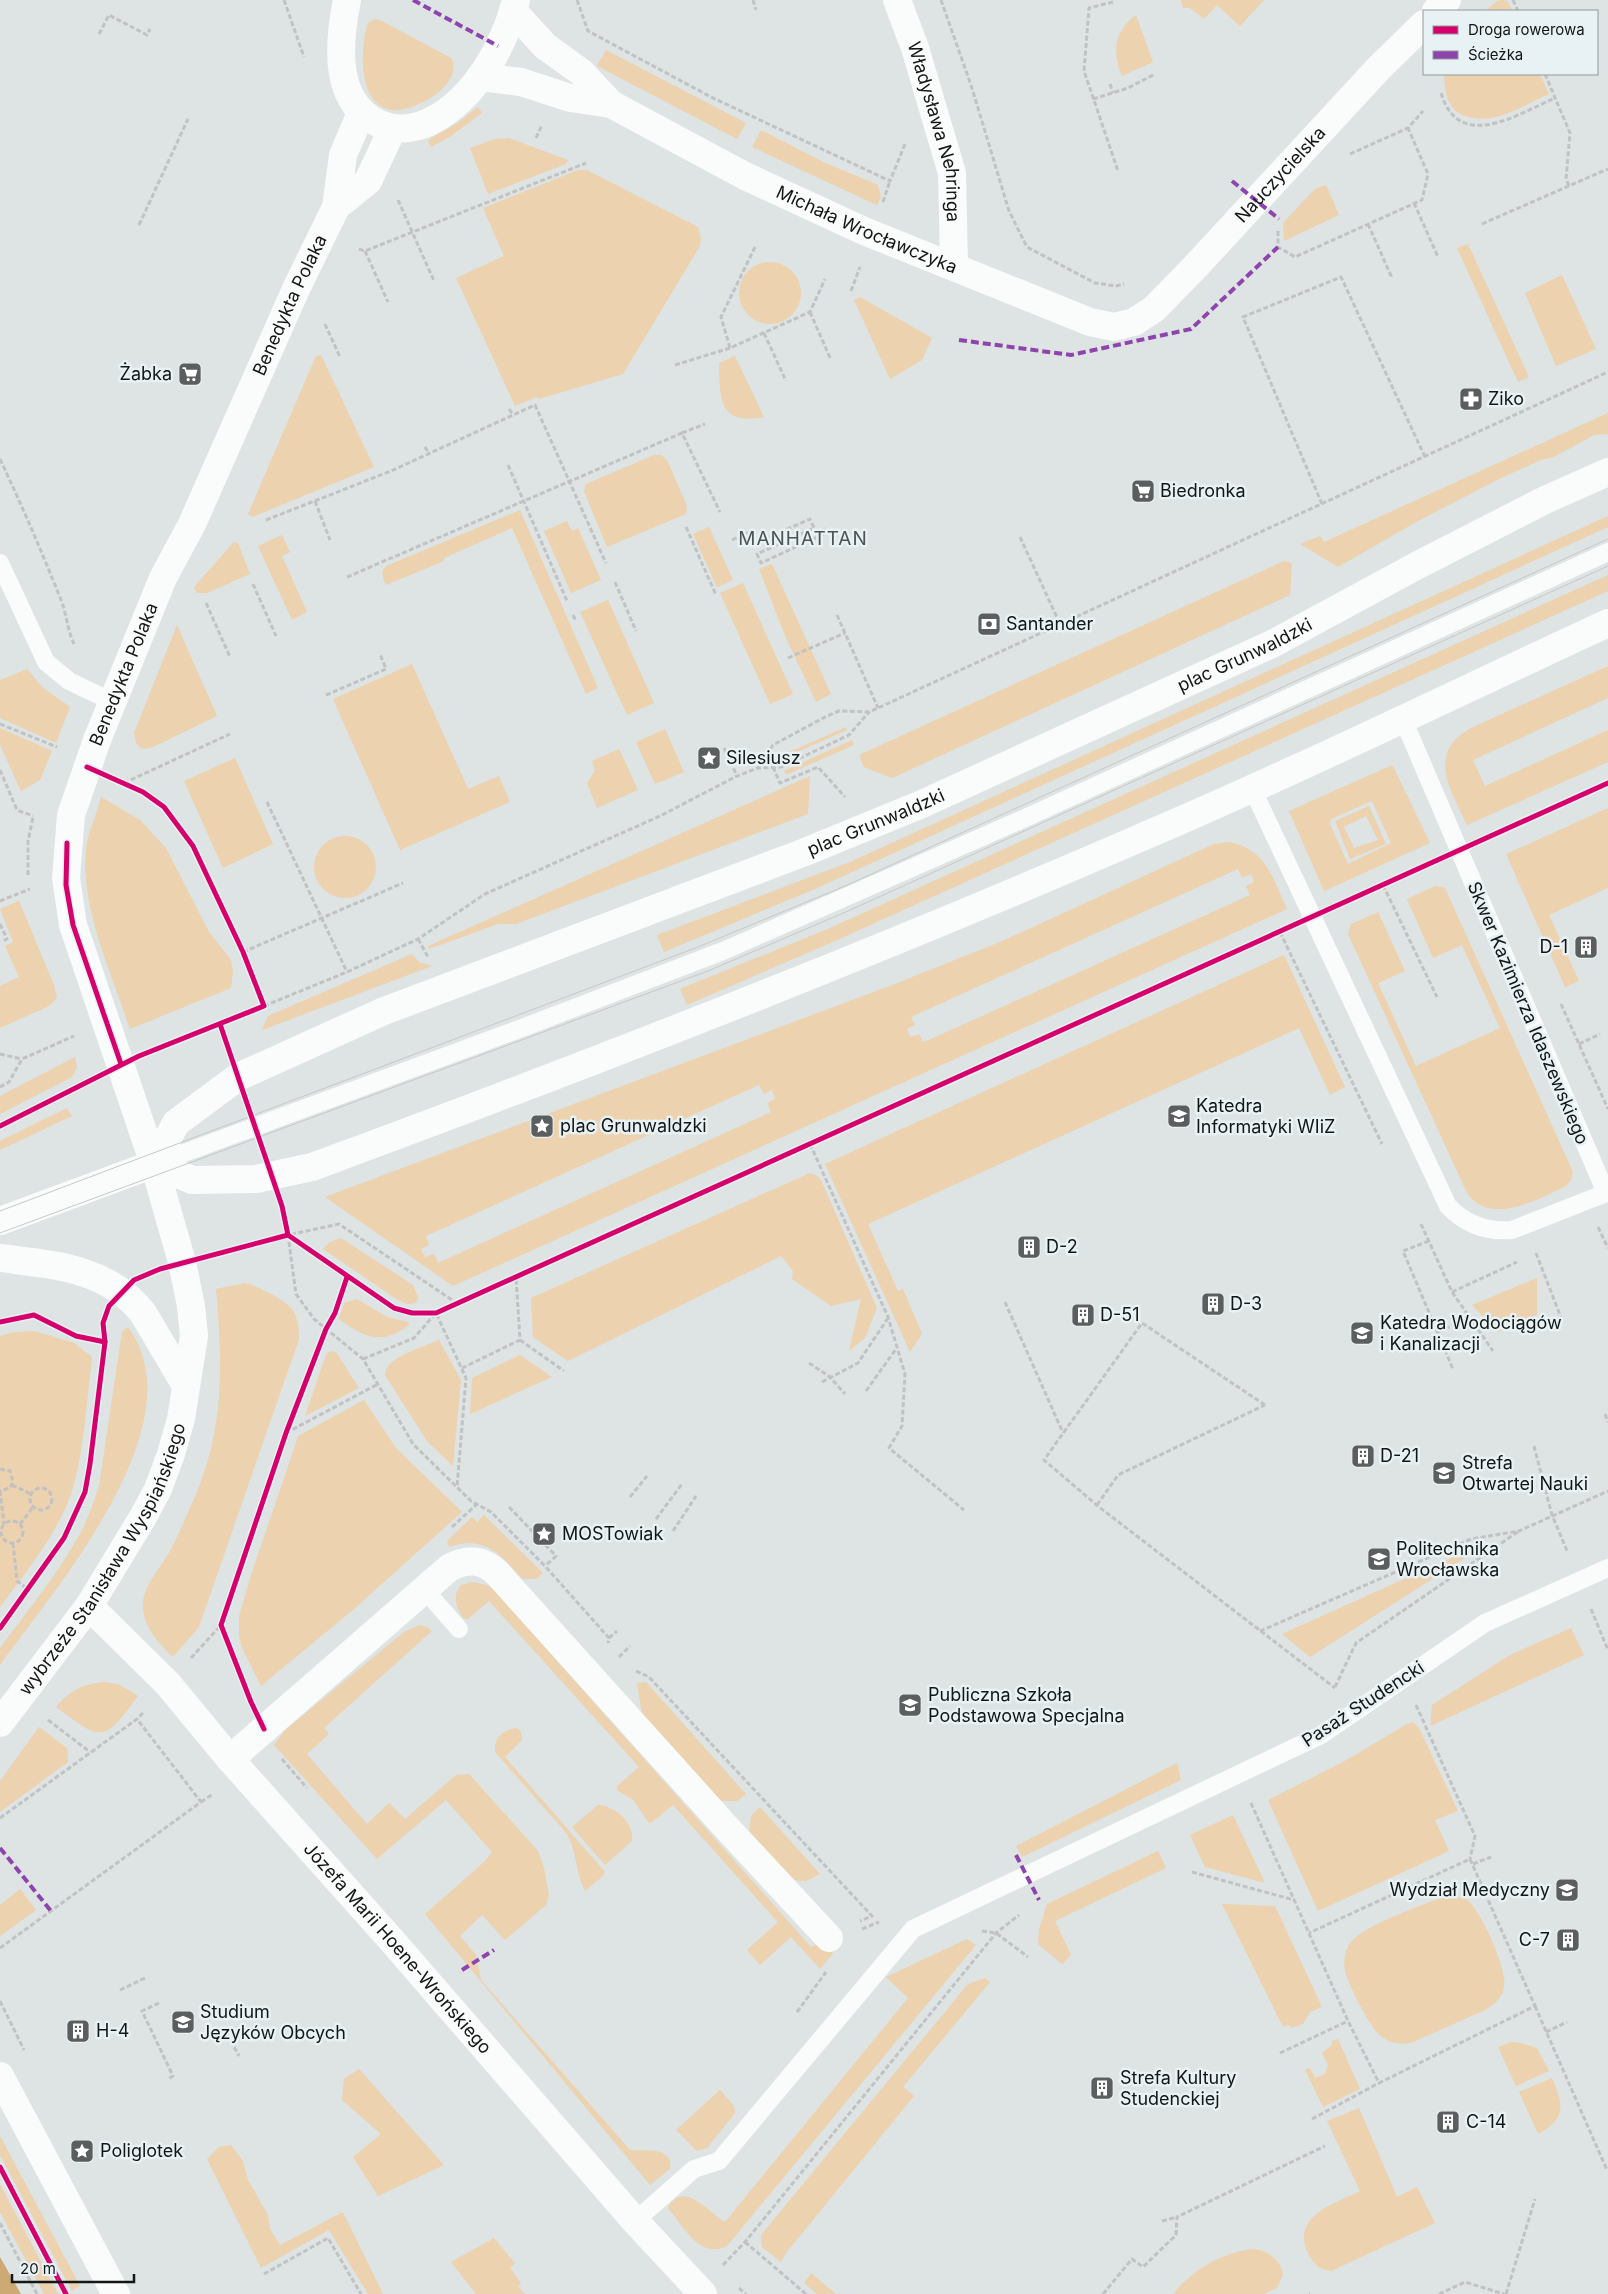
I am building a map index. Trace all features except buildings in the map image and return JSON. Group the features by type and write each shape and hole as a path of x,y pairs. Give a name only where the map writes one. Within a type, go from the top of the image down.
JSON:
{"street":[{"name":"Władysława Nehringa","path":"897,0 915,48 952,173 954,266"},
{"path":"1437,10 1447,0"},
{"path":"344,3 341,44 342,62 351,100 361,113 377,123 393,128 418,126 433,120 464,96 480,77 498,46 515,6"},
{"name":"Michała Wrocławczyka","path":"515,6 545,46 581,72 611,104 745,176 864,231 1090,322 1114,327 1134,322"},
{"name":"Nauczycielska","path":"1134,322 1154,309 1195,268 1378,69 1423,25"},
{"name":"Michała Wrocławczyka","path":"480,77 521,82 570,98 611,104"},
{"name":"Benedykta Polaka","path":"154,1164 73,925 66,885 67,843 71,815 113,702 163,578 192,524 296,289 336,207 343,155 361,113"},
{"name":"Benedykta Polaka","path":"336,207 368,181 393,128"},
{"name":"plac Grunwaldzki","path":"154,1164 176,1122 238,1077 384,1011 805,852 922,804 1274,643 1537,504 1608,472"},
{"path":"0,1221 154,1164 192,1180 256,1179 312,1167 564,1074 1118,848 1403,719 1608,623"},
{"name":"wybrzeże Stanisława Wyspiańskiego","path":"0,1723 90,1606 143,1518 158,1489 172,1454 181,1419 194,1336 191,1306 179,1250 154,1164"},
{"path":"0,1258 72,1268 98,1277 116,1287 136,1303 143,1312 185,1384"},
{"path":"230,1759 449,1568 461,1562 481,1562 491,1566 725,1826 829,1938"},
{"name":"Józefa Marii Hoene-Wrońskiego","path":"90,1606 168,1684 230,1759 394,1943 635,2220 703,2294"},
{"path":"0,2076 116,2294"}],"lane":[{"path":"154,1164 513,1032 723,951 1023,818 1608,552"},
{"path":"0,563 46,662 69,681 113,702"},
{"name":"Skwer Kazimierza Idaszewskiego","path":"1252,788 1448,1206 1460,1218 1477,1226 1497,1231 1512,1230 1606,1193 1403,719"},
{"name":"Pasaż Studencki","path":"635,2220 694,2169 719,2161 913,1929 1322,1735 1485,1623 1608,1568"},
{"path":"424,1589 459,1629"}],"path":[{"path":"577,0 588,31 711,97 890,181 905,145"},
{"path":"753,0 756,10"},
{"path":"941,0 978,106 1009,211 1027,247 1095,283"},
{"path":"1113,2 1089,8 1084,71 1118,171"},
{"path":"99,34 109,15 147,35 150,29"},
{"path":"1093,99 1128,88 1155,74"},
{"path":"1545,75 1570,133 1566,179 1569,186"},
{"path":"1110,84 1113,93"},
{"path":"1441,93 1449,113 1457,119 1476,126 1496,124 1555,98"},
{"path":"1345,157 1408,128 1423,111"},
{"path":"139,225 188,119"},
{"path":"1278,228 1278,247 1295,257 1422,200 1428,174 1408,128"},
{"path":"359,249 365,251 586,163"},
{"path":"1482,224 1608,169"},
{"path":"395,193 434,281"},
{"path":"1414,203 1438,257"},
{"path":"1368,224 1392,278"},
{"path":"730,348 721,317 755,247"},
{"path":"365,251 388,302"},
{"path":"1322,504 1243,317 1341,277 1425,457"},
{"path":"675,365 730,348 810,312 825,279"},
{"path":"810,312 832,360"},
{"path":"325,324 340,357"},
{"path":"764,333 786,382"},
{"path":"264,1006 347,972 418,939 485,894 660,816 737,776 758,768 781,767 849,735 869,712 1608,372"},
{"path":"266,520 429,454 535,405 606,563"},
{"path":"509,409 513,415"},
{"path":"347,577 705,424"},
{"path":"682,433 720,512"},
{"path":"425,447 429,454"},
{"path":"0,459 39,545 65,610 68,632 77,648"},
{"path":"508,465 567,601"},
{"path":"315,501 330,540"},
{"path":"732,540 747,533 752,545 810,519 814,528 757,554 761,563 826,534 823,526"},
{"path":"686,527 716,595"},
{"path":"1020,537 1060,624"},
{"path":"615,582 636,631"},
{"path":"253,584 276,636"},
{"path":"206,603 230,657"},
{"path":"574,615 576,621"},
{"path":"837,615 878,708"},
{"path":"788,658 845,633"},
{"path":"326,695 386,669 380,654"},
{"path":"758,768 772,744 827,716 839,711 869,712"},
{"path":"0,724 61,749"},
{"path":"124,783 230,734"},
{"path":"724,748 737,776"},
{"path":"773,767 780,783 818,767 849,802"},
{"path":"0,770 17,810 33,816 27,855"},
{"path":"267,802 347,972"},
{"path":"243,952 403,883"},
{"path":"1383,885 1437,997"},
{"path":"0,901 30,889"},
{"path":"0,924 7,939 3,941"},
{"path":"1280,932 1386,1151"},
{"path":"418,939 427,957 434,955"},
{"path":"0,1088 9,1082 22,1059 77,1034"},
{"path":"1579,1044 1600,1034"},
{"path":"0,1054 22,1059"},
{"path":"810,1144 888,1317 905,1374 902,1426 889,1448 964,1510"},
{"path":"1420,1223 1452,1292 1493,1351"},
{"path":"288,1235 338,1224 458,1304"},
{"path":"1597,1224 1608,1248"},
{"path":"288,1235 295,1240"},
{"path":"288,1235 296,1294 314,1319 363,1359 413,1444 476,1505 491,1512 545,1566 609,1638"},
{"path":"1429,1241 1403,1252 1454,1369"},
{"path":"1536,1253 1562,1320"},
{"path":"516,1277 520,1340"},
{"path":"1005,1302 1063,1433"},
{"path":"428,1313 436,1313"},
{"path":"363,1359 414,1338 436,1313"},
{"path":"436,1313 466,1378 457,1488"},
{"path":"822,1382 858,1363 888,1317"},
{"path":"1438,1332 1470,1318"},
{"path":"326,1329 330,1321"},
{"path":"1097,1505 1118,1475 1266,1405 1142,1323 1044,1460 1097,1505 1361,1708"},
{"path":"462,1368 520,1340"},
{"path":"520,1340 564,1371"},
{"path":"866,1391 896,1349"},
{"path":"809,1363 830,1377 845,1394"},
{"path":"286,1433 378,1384"},
{"path":"1605,1414 1608,1422"},
{"path":"1534,1446 1552,1516 1608,1650"},
{"path":"0,1469 10,1471 12,1478 12,1485 7,1490 0,1491 4,1524 1,1531 2,1538 7,1543 17,1543 22,1537 23,1530 20,1524 13,1521 4,1524"},
{"path":"630,1497 647,1476"},
{"path":"656,1519 682,1484"},
{"path":"12,1485 30,1494"},
{"path":"42,1488 48,1491 52,1497 51,1504 46,1509 39,1510 33,1507 30,1501 30,1494 35,1489 42,1488"},
{"path":"1328,1692 1334,1688 1356,1643 1519,1531 1608,1491"},
{"path":"673,1531 696,1496"},
{"path":"20,1524 33,1507"},
{"path":"509,1507 556,1556 545,1566"},
{"path":"1260,1632 1471,1538 1519,1531"},
{"path":"12,1543 17,1581 28,1589"},
{"path":"212,1636 221,1625"},
{"path":"608,1645 609,1638 617,1632"},
{"path":"618,1657 630,1646"},
{"path":"613,1651 623,1663"},
{"path":"628,1668 650,1677 872,1916 829,1938"},
{"path":"1404,1679 1475,1836 1470,1859 1607,2170"},
{"path":"43,1716 90,1752"},
{"path":"0,1818 137,1719 200,1802 0,1948"},
{"path":"1238,1775 1348,2021 1379,2083"},
{"path":"1469,1823 1474,1821"},
{"path":"1473,1864 1491,1857"},
{"path":"1310,1934 1470,1859"},
{"path":"1192,1872 1294,1900"},
{"path":"717,2271 745,2242 996,1933 1024,1911"},
{"path":"996,1933 1028,1956"},
{"path":"797,2012 831,1965"},
{"path":"120,1990 145,1978"},
{"path":"159,2003 142,2011 173,2076 168,2079"},
{"path":"1312,2119 1379,2083 1535,2006"},
{"path":"1280,2053 1348,2021"},
{"path":"1546,2032 1567,2022"},
{"path":"227,2034 238,2056"},
{"path":"1162,2221 1177,2217 1325,2146"},
{"path":"1439,2294 1465,2282 1505,2294 1535,2199"},
{"path":"1103,2294 1132,2258 1143,2267 1176,2235 1177,2217"},
{"path":"0,2222 37,2294"},
{"path":"264,2274 328,2238 361,2294"},
{"path":"745,2242 806,2294"}],"shaded area":[{"path":"1181,0 1264,0 1240,26 1217,5 1204,19 1190,8 1183,8"},
{"path":"1497,1 1507,1 1512,10 1486,10"},
{"path":"1136,15 1153,62 1122,76 1117,59 1117,42 1123,28"},
{"path":"375,19 451,58 453,68 451,78 444,87 424,102 412,107 391,110 380,106 372,97 367,86 363,59 363,46 368,23"},
{"path":"606,50 746,123 737,139 597,66"},
{"path":"1444,75 1540,75 1549,94 1497,117 1476,118 1465,116 1454,109 1446,93"},
{"path":"478,107 482,113 451,136 431,147 428,140 456,124"},
{"path":"761,130 823,162 878,185 881,197 877,205 752,147"},
{"path":"509,138 568,160 566,164 488,194 470,148 495,139"},
{"path":"578,170 587,170 698,227 701,238 700,246 623,374 539,399 537,397 515,406 456,278 504,256 483,208"},
{"path":"1326,185 1339,215 1284,241 1283,223 1315,189"},
{"path":"1468,244 1529,377 1518,382 1457,248"},
{"path":"770,262 787,267 792,271 796,276 801,293 796,310 792,315 787,319 770,324 753,319 748,315 744,310 739,293 744,276 748,271 753,267"},
{"path":"1562,275 1596,349 1556,366 1525,293"},
{"path":"860,297 932,338 922,360 890,379 854,300"},
{"path":"321,355 374,467 252,517 248,514 316,356"},
{"path":"735,356 764,417 749,419 738,417 730,413 725,406 720,387 719,363"},
{"path":"1608,413 1608,434 1594,435 1554,457 1541,460 1501,478 1418,521 1338,567 1300,544 1320,536 1324,542"},
{"path":"654,455 661,455 667,460 687,506 686,514 607,547 584,491 586,484"},
{"path":"520,510 598,688 586,694 512,528 444,558 444,561 386,585 384,580 383,573 386,566"},
{"path":"1608,516 1608,527 815,889 664,952 657,935 850,862"},
{"path":"567,521 572,531 578,528 601,580 571,593 544,531"},
{"path":"709,527 733,580 717,587 693,534"},
{"path":"282,535 290,552 282,556 307,612 292,620 258,546"},
{"path":"234,542 238,543 250,574 207,593 197,593 194,587"},
{"path":"1284,561 1292,563 1290,595 892,778 864,767 859,755"},
{"path":"772,564 831,694 816,702 786,638 759,569"},
{"path":"1608,575 1608,591 835,941 687,1005 680,989 830,928"},
{"path":"743,583 793,694 770,704 720,593"},
{"path":"608,600 654,703 627,715 580,612"},
{"path":"177,625 217,716 151,748 142,749 136,743 134,733"},
{"path":"412,664 468,789 499,776 510,802 400,850 333,699"},
{"path":"1608,666 1608,698 1473,760 1485,786 1608,730 1608,762 1467,825 1452,793 1446,771 1446,759 1449,749 1456,739 1471,728"},
{"path":"27,669 42,687 70,707 56,743 0,718 0,680"},
{"path":"846,727 847,730 779,760 778,757"},
{"path":"0,728 52,751 40,780 21,791 0,745"},
{"path":"665,729 684,772 655,784 636,742"},
{"path":"852,740 854,745 786,775 784,771"},
{"path":"619,749 638,790 597,808 587,783 595,770 592,761"},
{"path":"235,758 273,844 223,868 184,781"},
{"path":"1393,766 1430,843 1324,891 1289,811","holes":["1372,801 1391,843 1348,864 1330,824 1331,819"]},
{"path":"810,776 808,814 516,924 498,924 429,949 428,946"},
{"path":"101,797 140,820 166,848 209,932 231,960 233,971 231,988 130,1029 99,940 88,894 85,871 86,849"},
{"path":"1369,806 1386,844 1350,859 1335,821","holes":["1366,816 1378,840 1354,848 1344,827"]},
{"path":"1608,808 1608,888 1549,915 1579,981 1565,987 1506,854"},
{"path":"345,836 362,841 367,845 371,850 376,867 371,884 367,889 362,893 345,898 328,893 323,889 319,884 314,867 319,850 323,845 328,841"},
{"path":"1228,842 1241,845 1260,858 1272,876 1287,909 453,1286 325,1197 887,987 1000,942 1214,844","holes":["1238,869 1242,878 1251,874 1254,882 1246,886 1250,895 931,1039 923,1042 919,1034 910,1037 907,1029 915,1025 911,1017","759,1085 764,1094 772,1090 775,1099 767,1103 771,1112 438,1263 434,1254 425,1257 421,1249 429,1245 426,1236"]},
{"path":"1435,886 1445,888 1573,1172 1571,1180 1566,1186 1529,1203 1515,1207 1489,1208 1477,1203 1467,1193 1348,934 1351,924 1378,912 1405,971 1378,983 1416,1066 1500,1028 1462,945 1433,958 1407,899"},
{"path":"19,901 54,985 57,998 49,1006 0,1028 0,986 19,977 5,946 13,942 0,909"},
{"path":"412,954 419,962 432,966 262,1030 268,1016"},
{"path":"1284,955 1345,1087 1330,1095 1299,1028 868,1224 898,1291 903,1289 922,1334 910,1352 825,1164"},
{"path":"75,1057 77,1067 72,1077 0,1114 0,1096"},
{"path":"67,1108 72,1116 0,1150 0,1141"},
{"path":"810,1173 816,1175 821,1180 877,1308 865,1338 849,1351 861,1299 831,1306 792,1279 793,1271 781,1256 568,1361 533,1337 531,1298"},
{"path":"341,1238 413,1285 418,1298 416,1303 407,1304 398,1300 323,1249 330,1242"},
{"path":"1537,1278 1537,1315 1498,1332 1472,1305"},
{"path":"245,1283 282,1300 291,1308 297,1319 299,1339 199,1627 173,1657 156,1639 148,1625 143,1610 144,1595 180,1531 201,1482 209,1455 219,1401 220,1347 216,1289"},
{"path":"357,1299 387,1317 409,1322 408,1326 389,1336 380,1337 372,1337 356,1330 339,1319 344,1303"},
{"path":"128,1327 145,1366 146,1410 133,1456 111,1504 83,1550 0,1665 0,1648 64,1561 82,1530 91,1508 99,1486 122,1332"},
{"path":"35,1331 74,1343 92,1357 84,1434 70,1497 57,1526 0,1607 0,1336 15,1332"},
{"path":"439,1340 461,1380 453,1466 427,1441 385,1375 391,1363 398,1358"},
{"path":"331,1351 336,1352 359,1388 305,1416 326,1355"},
{"path":"520,1355 552,1377 470,1414 472,1378"},
{"path":"364,1400 396,1448 462,1512 354,1609 261,1686 242,1648 239,1636 239,1616 298,1436"},
{"path":"484,1515 543,1573 536,1579 522,1579 499,1555 482,1545 473,1543 449,1547 447,1541 472,1517 477,1522"},
{"path":"1462,1553 1465,1558 1310,1657 1282,1634"},
{"path":"472,1582 487,1585 494,1590 811,1947 826,1940 834,1948 832,1955 820,1969 791,1937 760,1965 747,1950 778,1922 673,1805 649,1823 633,1800 617,1790 617,1786 639,1767 489,1601 468,1619 463,1618 457,1606 456,1597 458,1589 461,1585"},
{"path":"420,1625 432,1631 324,1728 329,1734 307,1754 367,1824 389,1803 405,1819 456,1775 469,1774 538,1851 544,1868 549,1895 546,1905 505,1940 482,1915 460,1936 476,1955 481,1980 630,2150 657,2151 668,2156 670,2169 650,2185 425,1914 484,1862 492,1852 446,1800 377,1859 274,1745 285,1730 404,1632"},
{"path":"1571,1628 1584,1655 1430,1726 1432,1705 1510,1655"},
{"path":"104,1682 118,1684 138,1696 109,1729 102,1732 93,1731 84,1727 56,1707 66,1696 77,1689 90,1684"},
{"path":"646,1682 746,1794 737,1801 721,1801 642,1714 637,1683"},
{"path":"1413,1722 1419,1728 1458,1811 1435,1820 1449,1851 1318,1911 1268,1800 1343,1762"},
{"path":"39,1727 67,1748 68,1762 0,1812 0,1781"},
{"path":"516,1728 521,1731 522,1740 505,1757 605,1872 603,1876 585,1891 579,1876 573,1847 567,1834 495,1752 496,1742 500,1735 507,1730"},
{"path":"1177,1763 1181,1780 1022,1857 1016,1846"},
{"path":"598,1805 611,1808 622,1816 632,1834 632,1841 605,1865 572,1827"},
{"path":"760,1807 820,1874 806,1881 792,1880 749,1834 751,1816"},
{"path":"1233,1815 1265,1883 1205,1867 1190,1835"},
{"path":"1158,1851 1166,1868 1055,1921 1071,1955 1062,1964 1038,1944 1039,1929 1047,1904"},
{"path":"20,1889 36,1910 0,1936 0,1905"},
{"path":"1452,1896 1467,1900 1473,1906 1486,1928 1502,1968 1504,1987 1501,1995 1485,2010 1411,2043 1389,2041 1377,2033 1372,2026 1350,1986 1344,1967 1347,1948 1358,1936 1380,1923 1440,1898"},
{"path":"1222,1904 1275,1906 1322,2007 1310,2012 1303,2024 1292,2028 1289,2025 1283,2027"},
{"path":"967,1939 976,1945 727,2246 717,2249 709,2248 700,2245 693,2239 668,2208 674,2200 681,2196 695,2200 725,2222 908,1998 886,1977"},
{"path":"985,1978 990,1982 903,2087 914,2096 786,2253 781,2262 762,2247 761,2235 968,1984"},
{"path":"1338,2039 1360,2089 1323,2107 1305,2070 1310,2068 1315,2078 1325,2074 1328,2065 1322,2053 1332,2045 1332,2041"},
{"path":"1511,2042 1537,2048 1549,2071 1516,2086 1498,2047"},
{"path":"359,2069 444,2165 378,2196 353,2157 381,2134 342,2100 344,2079"},
{"path":"1552,2078 1559,2096 1560,2110 1554,2123 1538,2134 1519,2092"},
{"path":"720,2090 734,2106 735,2113 707,2148 697,2151 676,2130"},
{"path":"1359,2108 1397,2197 1417,2187 1435,2223 1331,2271 1317,2266 1310,2257 1304,2240 1305,2229 1310,2220 1328,2206 1360,2191 1327,2121"},
{"path":"0,2136 80,2286 72,2291 0,2155"},
{"path":"231,2145 243,2161 248,2180 268,2215 270,2229 280,2245 343,2212 383,2294 368,2294 329,2230 261,2268 207,2159 219,2147"},
{"path":"0,2184 58,2294 44,2294 0,2212"},
{"path":"494,2238 515,2263 510,2268 521,2283 518,2286 525,2294 476,2294 451,2262"},
{"path":"1255,2249 1265,2252 1280,2265 1283,2275 1277,2288 1263,2294 1173,2294 1189,2277 1210,2263 1232,2254"},
{"path":"0,2257 21,2294 0,2294"},
{"path":"811,2273 836,2294 817,2294 804,2283"}],"tram line":[{"path":"0,1211 698,947 845,886 1608,539"},
{"path":"0,1233 708,971 848,911 1608,566"}],"marked path":[{"path":"413,0 498,46"},
{"path":"1232,181 1279,219"},
{"path":"959,340 1071,355 1191,329 1278,247"},
{"path":"0,1848 51,1911"},
{"path":"1016,1855 1039,1900"},
{"path":"462,1970 494,1950"}],"cycle path":[{"path":"0,1126 139,1056 264,1006 243,952 193,846 164,807 143,792 87,767"},
{"path":"220,1024 282,1206 288,1235 394,1308 412,1313 436,1313 1608,783"},
{"path":"67,843 66,885 73,925 121,1064"},
{"path":"0,1628 64,1538 85,1492 105,1342 103,1323 109,1306 134,1280 160,1269 288,1235"},
{"path":"264,1729 251,1702 221,1625 286,1433 326,1329 335,1313 347,1277"},
{"path":"0,1322 34,1315 76,1336 105,1342"},
{"path":"0,2167 66,2294"}],"place":[{"name":"Żabka","path":"190,374"},
{"name":"Ziko","path":"1471,399"},
{"name":"Biedronka","path":"1143,491"},
{"name":"Santander","path":"989,624"},
{"name":"Silesiusz","path":"709,758"},
{"name":"D-1","path":"1586,947"},
{"name":"Katedra Informatyki WIiZ","path":"1179,1116"},
{"name":"plac Grunwaldzki","path":"542,1126"},
{"name":"D-2","path":"1029,1247"},
{"name":"D-3","path":"1213,1304"},
{"name":"D-51","path":"1083,1315"},
{"name":"Katedra Wodociągów i Kanalizacji","path":"1362,1333"},
{"name":"D-21","path":"1363,1456"},
{"name":"Strefa Otwartej Nauki","path":"1444,1473"},
{"name":"MOSTowiak","path":"544,1534"},
{"name":"Politechnika Wrocławska","path":"1379,1559"},
{"name":"Publiczna Szkoła Podstawowa Specjalna","path":"910,1705"},
{"name":"Wydział Medyczny","path":"1567,1890"},
{"name":"C-7","path":"1568,1940"},
{"name":"Studium Języków Obcych","path":"183,2022"},
{"name":"H-4","path":"78,2031"},
{"name":"Strefa Kultury Studenckiej","path":"1102,2088"},
{"name":"C-14","path":"1448,2122"},
{"name":"Poliglotek","path":"82,2151"}],"district":[{"name":"MANHATTAN","path":"803,538"}]}
